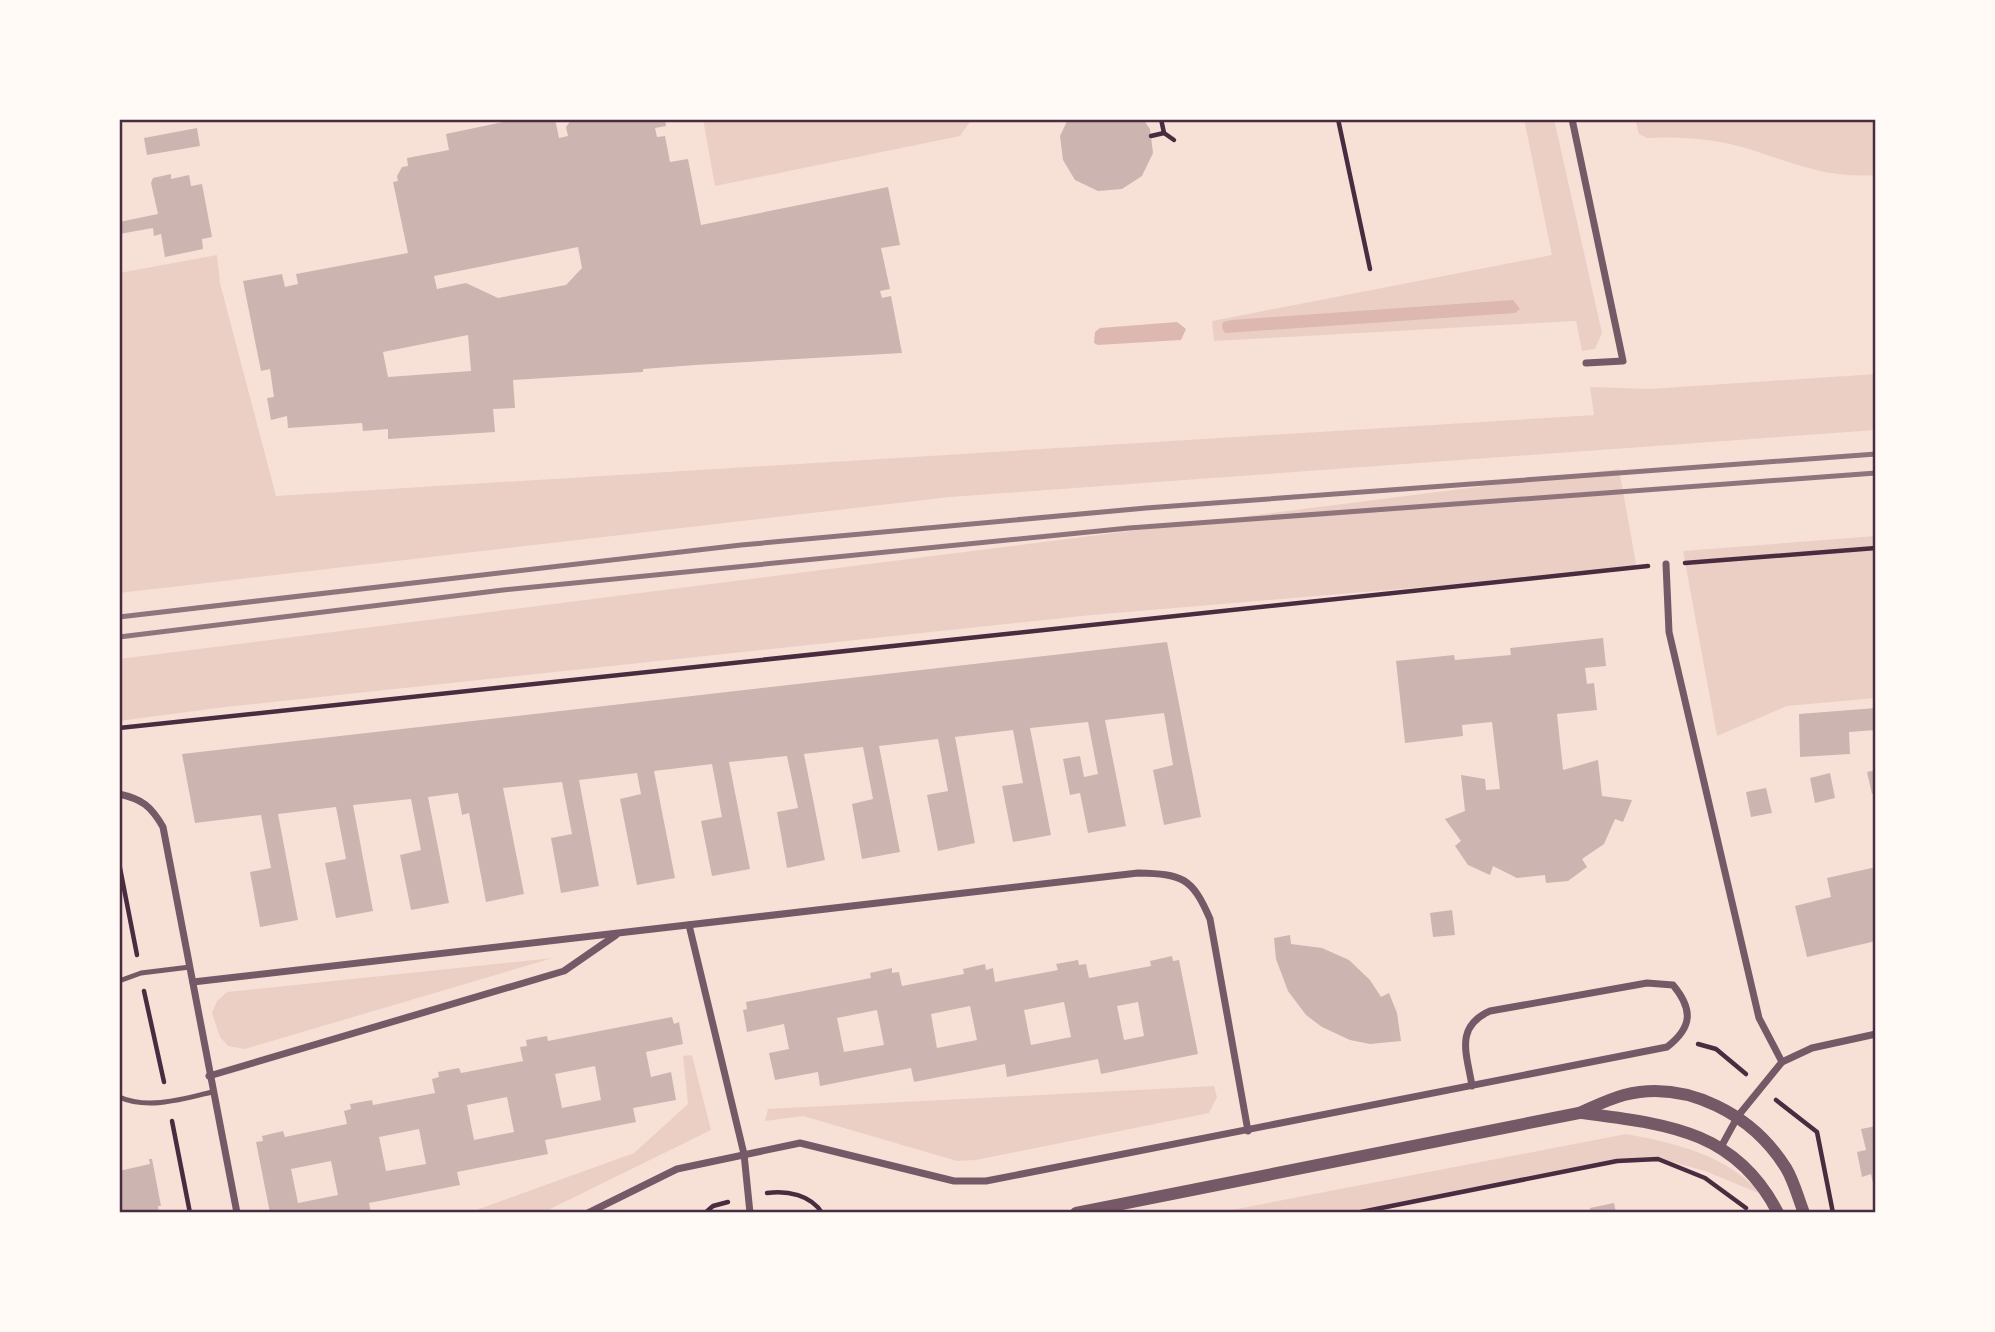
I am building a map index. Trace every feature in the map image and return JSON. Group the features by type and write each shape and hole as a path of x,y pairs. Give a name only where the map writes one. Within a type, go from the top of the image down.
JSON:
{"street":[{"path":"1572,119 1623,361 1586,363"},
{"path":"1666,564 1669,632 1759,1018 1782,1062"},
{"path":"119,794 140,799 154,811 163,827 237,1213"},
{"path":"193,982 1138,873 1172,873 1199,893 1210,919 1248,1131"},
{"path":"689,925 744,1154 750,1213"},
{"path":"209,1076 564,971 618,934"},
{"path":"588,1213 677,1169 800,1143 954,1181 986,1181 1248,1131 1667,1047 1682,1036 1688,1022 1686,1000 1673,985 1647,983 1490,1011 1478,1017 1468,1027 1465,1044 1472,1086"},
{"path":"1721,1147 1738,1116 1782,1062 1812,1048 1876,1034"},
{"path":"1076,1213 1579,1112 1624,1095 1650,1092 1691,1097 1738,1116 1766,1139 1788,1170 1804,1213"},
{"path":"1579,1112 1657,1123 1698,1135 1721,1147 1745,1165 1766,1188 1778,1213"}],"lane":[{"path":"119,981 141,973 190,967"},
{"path":"119,1097 131,1102 168,1102 212,1092"}],"path":[{"path":"1161,119 1164,133 1174,140"},
{"path":"1338,119 1370,269"},
{"path":"1151,136 1164,133"},
{"path":"119,728 1666,564 1876,548"},
{"path":"119,863 190,1213"},
{"path":"1682,1036 1716,1049 1818,1132 1833,1213"},
{"path":"1356,1213 1617,1161 1658,1159 1704,1178 1753,1213"}],"shaded area":[{"path":"703,119 972,119 960,136 715,186"},
{"path":"1524,119 1554,119 1602,333 1595,349 1582,351 1576,321 1214,341 1212,321 1552,255"},
{"path":"1635,119 1876,119 1876,175 1827,172 1711,141 1647,138 1639,134"},
{"path":"217,255 220,283 276,496 1594,415 1590,387 1650,389 1876,374 1876,430 950,497 119,593 119,273"},
{"path":"1513,300 1520,309 1515,313 1225,333 1222,328 1223,322 1231,320"},
{"path":"1177,322 1186,329 1181,340 1098,345 1094,343 1095,332 1100,328"},
{"path":"1619,469 1637,569 1092,615 225,707 119,721 119,659"},
{"path":"1876,536 1876,698 1787,706 1717,736 1683,551"},
{"path":"553,958 245,1049 228,1046 220,1037 212,1013 217,1001 227,992"},
{"path":"692,1055 711,1130 542,1213 468,1213 634,1153 688,1104 683,1056"},
{"path":"1214,1086 1217,1097 1209,1113 976,1160 957,1161 803,1116 765,1121 768,1109"},
{"path":"1626,1134 1681,1147 1716,1160 1732,1169 1761,1194 1705,1171 1668,1161 1621,1163 1352,1213 1216,1213"}],"building":[{"path":"517,119 555,119 559,138 568,136 566,127 571,120 665,119 666,126 655,128 657,137 665,136 670,162 688,159 701,225 888,187 900,245 881,248 890,289 880,291 882,298 891,296 902,353 695,365 643,369 643,372 513,380 515,408 493,409 495,432 388,439 388,429 363,431 362,423 288,428 287,416 271,420 267,398 274,397 270,369 261,371 243,281 282,274 285,287 298,284 296,274 408,253 393,182 398,181 397,176 402,167 408,166 407,158 449,150 446,134","holes":["578,247 582,268 566,285 498,298 466,283 437,289 434,276","468,335 471,371 388,377 383,352"]},
{"path":"1068,119 1143,119 1150,129 1153,153 1142,176 1122,189 1098,191 1075,180 1063,160 1060,136"},
{"path":"197,128 200,146 147,155 144,138"},
{"path":"171,174 171,179 189,175 191,186 202,184 212,237 202,239 203,249 165,257 161,234 154,236 153,228 119,234 119,222 158,214 151,183 153,178"},
{"path":"1603,638 1606,666 1585,668 1587,684 1594,683 1597,710 1557,714 1563,770 1598,760 1602,796 1632,800 1623,822 1615,819 1604,844 1582,859 1587,867 1568,881 1546,883 1545,875 1517,878 1493,866 1490,875 1468,865 1455,846 1461,841 1445,819 1465,811 1461,775 1485,779 1486,790 1500,789 1492,722 1462,725 1463,736 1405,743 1396,661 1454,655 1455,660 1511,655 1510,648"},
{"path":"1167,642 1201,817 1164,825 1153,770 1173,765 1164,713 1105,720 1126,826 1088,833 1080,793 1070,795 1063,759 1080,756 1084,777 1098,774 1088,722 1030,728 1051,835 1013,842 1002,786 1023,783 1013,730 955,737 975,843 938,851 927,795 948,791 938,739 879,746 900,852 862,859 852,804 873,799 863,747 804,754 825,860 787,868 777,812 798,808 787,756 729,762 750,869 712,876 701,821 722,817 712,764 654,771 675,878 637,885 620,799 641,794 637,773 579,780 599,886 561,893 551,838 572,834 562,782 503,788 524,894 486,902 469,813 462,815 458,793 428,797 449,903 411,910 400,855 421,850 411,799 353,805 373,911 336,918 325,863 346,859 336,807 278,814 298,920 260,927 250,872 271,868 261,815 195,823 182,754"},
{"path":"1876,708 1876,730 1849,732 1850,754 1800,757 1799,714"},
{"path":"1876,770 1876,793 1872,794 1867,772"},
{"path":"1830,773 1835,798 1815,803 1810,778"},
{"path":"1766,788 1772,813 1751,817 1746,792"},
{"path":"1876,867 1876,941 1807,957 1795,906 1831,897 1827,878"},
{"path":"1452,910 1455,935 1433,937 1430,913"},
{"path":"1290,935 1291,944 1322,948 1349,960 1370,980 1381,997 1389,993 1397,1013 1401,1041 1370,1044 1350,1040 1322,1027 1306,1015 1288,991 1276,959 1274,938"},
{"path":"1172,956 1173,961 1179,960 1198,1054 1101,1074 1098,1059 1007,1077 1005,1064 914,1082 911,1068 820,1086 818,1072 775,1080 769,1053 789,1049 784,1024 747,1032 743,1010 747,1009 746,1002 871,978 870,973 892,968 892,973 899,972 902,986 964,974 963,969 985,964 986,970 993,968 995,982 1058,970 1056,964 1078,960 1079,965 1086,964 1089,978 1151,966 1150,961","holes":["1064,1002 1071,1037 1031,1045 1024,1010","1138,1002 1144,1036 1124,1040 1117,1006","970,1006 977,1040 937,1048 931,1014","877,1010 884,1045 844,1052 837,1018"]},
{"path":"672,1017 674,1024 679,1022 683,1044 646,1052 651,1077 671,1072 676,1100 633,1108 636,1122 545,1140 548,1154 457,1172 460,1185 369,1203 371,1213 270,1213 256,1142 263,1141 262,1136 283,1131 285,1137 347,1124 344,1111 351,1109 350,1104 372,1100 373,1105 435,1093 432,1079 439,1077 438,1072 459,1068 461,1073 523,1061 520,1047 527,1046 526,1040 547,1036 548,1041","holes":["595,1066 601,1100 562,1108 555,1074","507,1097 514,1132 474,1140 467,1105","419,1129 426,1164 386,1171 379,1137","331,1161 338,1195 298,1203 291,1169"]},
{"path":"1876,1126 1875,1193 1871,1174 1862,1177 1857,1152 1866,1150 1861,1129"},
{"path":"149,1159 152,1159 161,1206 158,1206 159,1213 119,1213 119,1171 150,1164"},
{"path":"1614,1203 1616,1213 1591,1213 1590,1208"}],"railway":[{"path":"119,617 741,545 1146,508 1876,454"},
{"path":"119,637 503,590 1129,528 1876,473"}]}
